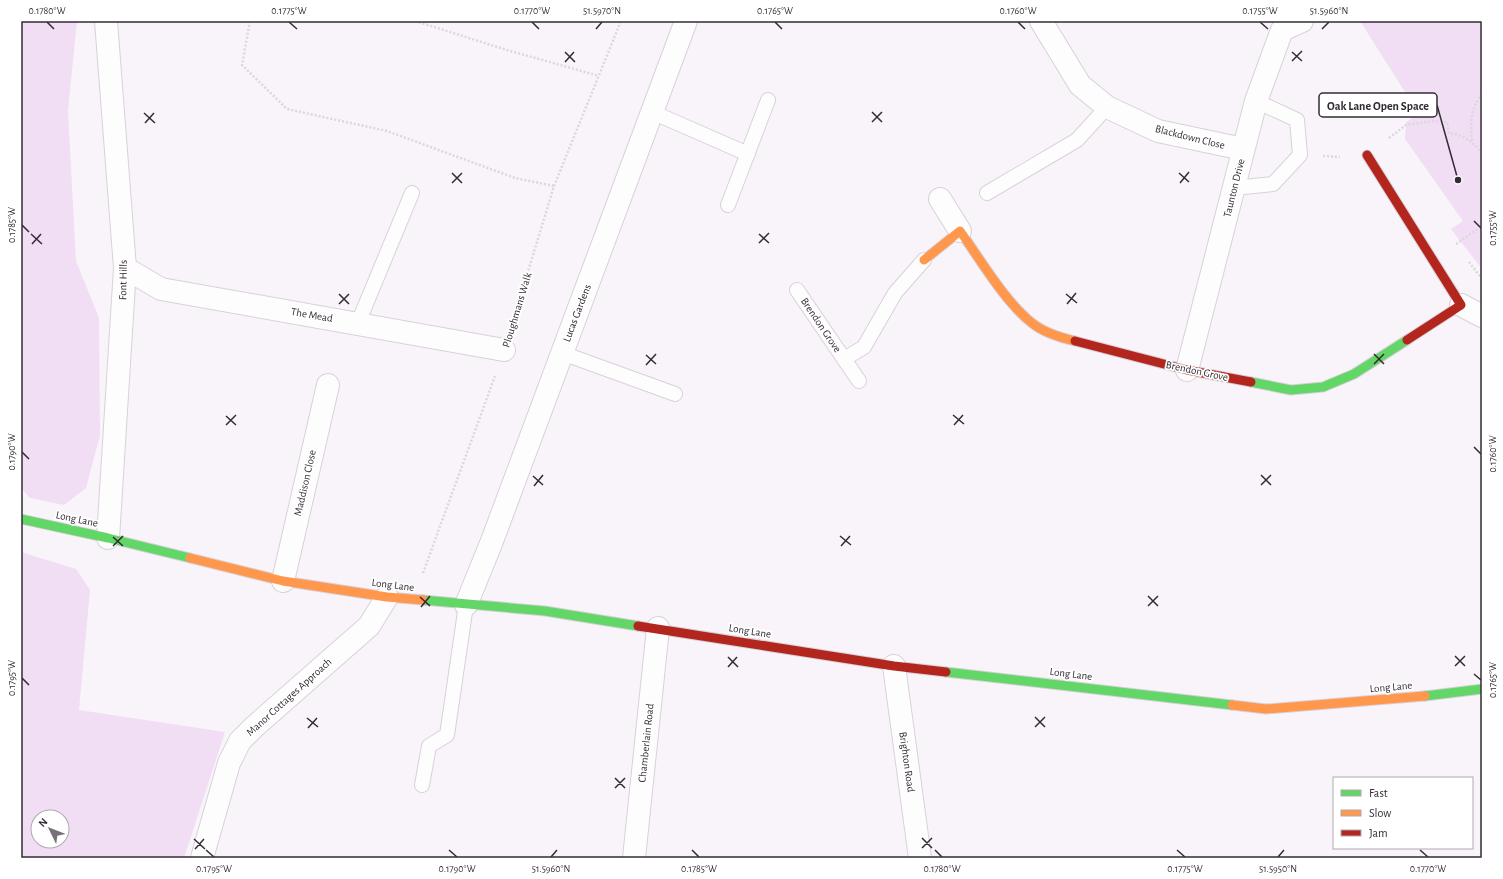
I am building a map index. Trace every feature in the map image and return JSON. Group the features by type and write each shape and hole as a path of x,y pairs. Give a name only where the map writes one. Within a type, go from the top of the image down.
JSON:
{"street":[{"name":"Font Hills","path":"106,21 125,268 108,538"},
{"name":"Lucas Gardens","path":"466,605 492,540 686,21"},
{"name":"Blackdown Close","path":"1040,21 1080,85 1107,107 1158,131 1243,150"},
{"name":"Taunton Drive","path":"1187,370 1275,26 1302,21"},
{"path":"1367,155 1460,305 1482,316"},
{"name":"Brendon Grove","path":"940,199 960,231 1010,300 1033,324 1062,338 1187,370 1291,390 1323,387 1354,374 1460,305"},
{"name":"Brendon Grove","path":"924,260 960,231"},
{"name":"The Mead","path":"125,268 162,289 504,350"},
{"name":"Maddison Close","path":"283,580 328,385"},
{"name":"Long Lane","path":"21,519 108,538 283,580 387,597 545,611 894,666 1266,709 1406,698 1482,689"},
{"name":"Manor Cottages Approach","path":"202,858 229,763 240,742 254,727 369,626 387,597"},
{"name":"Chamberlain Road","path":"634,858 658,628"},
{"name":"Brighton Road","path":"894,666 920,858"}],"lane":[{"path":"728,205 768,100"},
{"path":"1234,188 1273,184 1300,156 1296,120 1256,101"},
{"path":"987,193 1077,140 1107,107"},
{"path":"652,112 748,154"},
{"path":"358,323 412,193"},
{"name":"Brendon Grove","path":"844,360 864,347 895,293 924,260"},
{"name":"Brendon Grove","path":"798,290 859,381"},
{"path":"562,354 675,394"},
{"path":"422,785 429,746 447,735 466,605"}],"path":[{"path":"250,21 242,65 287,109 387,131 515,178 554,186"},
{"path":"415,21 507,50 599,76"},
{"name":"Ploughmans Walk","path":"414,600 504,350 554,186 621,21"},
{"path":"1472,141 1470,125 1473,109 1482,94"},
{"path":"1300,156 1337,157 1367,155 1406,125 1432,121 1447,122 1448,133 1460,135 1472,141 1482,153"}],"shaded area":[{"path":"21,21 77,21 68,111 76,261 99,318 100,435 86,488 64,505 30,498 21,488"},
{"path":"1360,21 1482,21 1482,269 1451,229 1463,221 1405,139 1406,122 1419,114"},
{"path":"21,552 76,569 90,590 79,710 225,732 184,858 21,858"}],"traffic: fast":[{"path":"1251,382 1291,390 1323,387 1354,374 1407,340"},
{"path":"21,519 190,558"},
{"path":"423,600 545,611 638,626"},
{"path":"946,672 1232,705"},
{"path":"1425,696 1482,689"}],"traffic: slow":[{"path":"924,260 960,231 984,267 1012,304 1022,314 1032,323 1047,332 1075,341"},
{"path":"190,558 283,581 387,597 423,600"},
{"path":"1232,705 1266,709 1425,696"}],"traffic: jam":[{"path":"1367,155 1461,305 1407,340"},
{"path":"1075,341 1187,370 1251,382"},
{"path":"638,626 894,666 946,672"}],"place":[{"name":"Oak Lane Open Space","path":"1458,180"}]}
